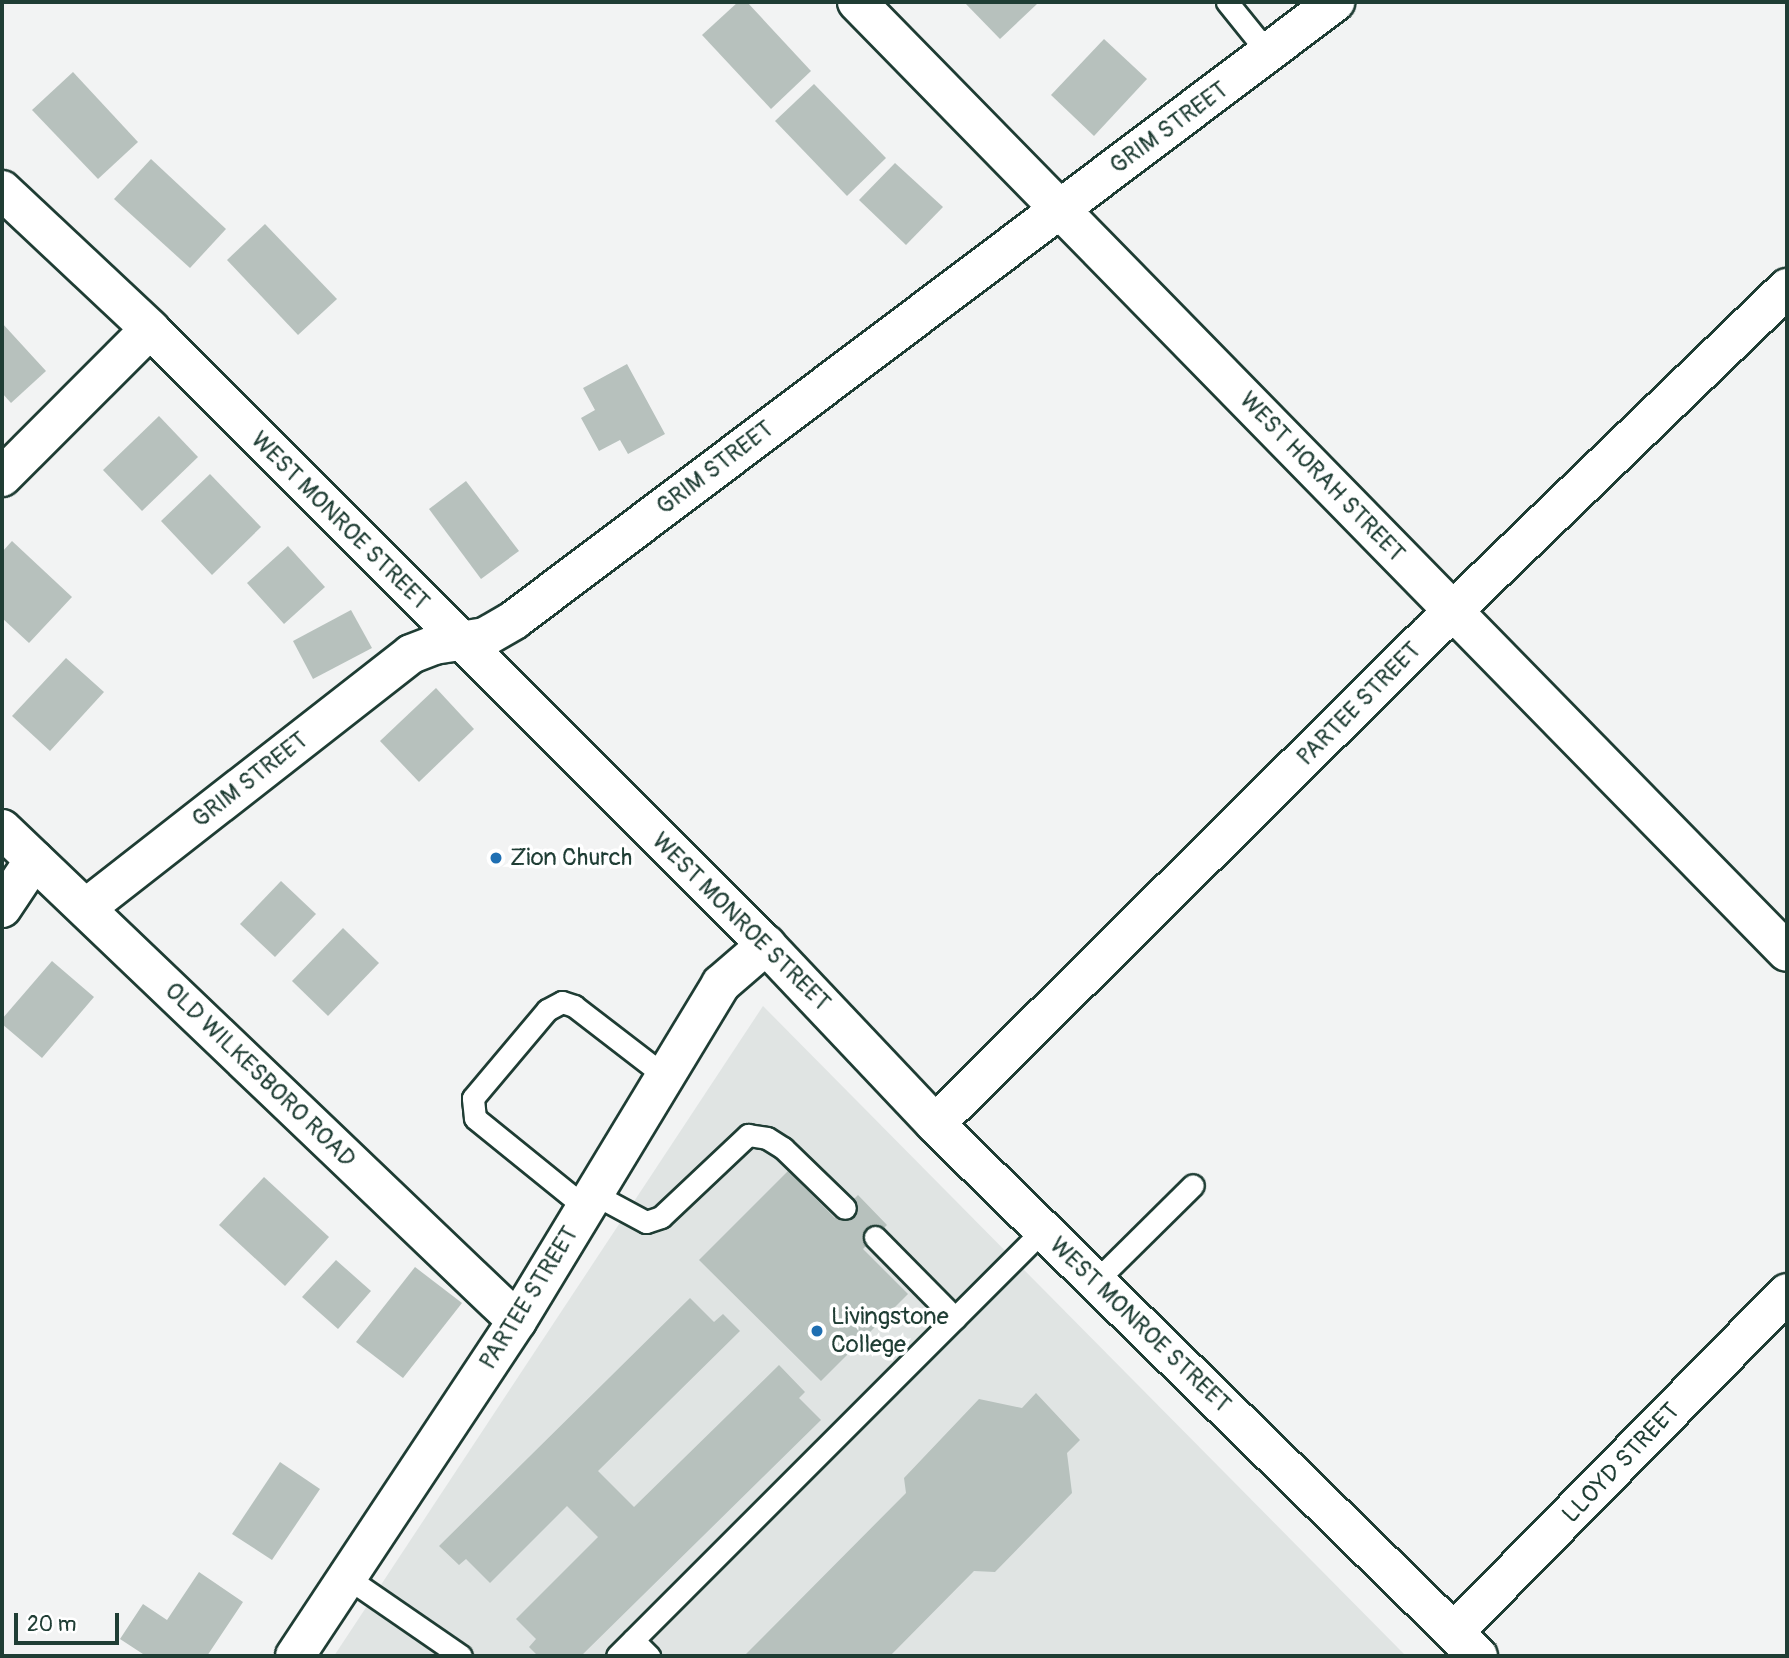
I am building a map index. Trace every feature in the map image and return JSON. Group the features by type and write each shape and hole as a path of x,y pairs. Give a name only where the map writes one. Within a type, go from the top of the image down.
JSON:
{"street":[{"name":"WEST HORAH STREET","path":"857,2 1787,952"},
{"name":"GRIM STREET","path":"86,908 411,654 434,645 485,637 514,620 1335,2"},
{"name":"WEST MONROE STREET","path":"2,190 150,329 460,642 766,945 935,1124 1466,1644"},
{"name":"PARTEE STREET","path":"935,1124 1452,611 1787,288"},
{"path":"2,477 150,329"},
{"name":"OLD WILKESBORO ROAD","path":"2,829 517,1321"},
{"path":"2,908 34,860"},
{"name":"PARTEE STREET","path":"295,1656 517,1321 722,984 766,945"},
{"name":"LLOYD STREET","path":"1466,1644 1787,1293"}],"lane":[{"path":"1227,2 1269,54"},
{"path":"666,1076 573,1006 562,1002 547,1010 472,1098 475,1118 590,1201 646,1222 661,1217 748,1135 767,1138 783,1148 845,1208"},
{"path":"1096,1281 1193,1185"},
{"path":"617,1656 1043,1230"},
{"path":"875,1237 955,1318"},
{"path":"348,1578 461,1656"},
{"path":"633,1640 649,1656"}],"shaded area":[{"name":"Livingstone College","path":"763,1006 1406,1656 334,1656"}],"building":[{"path":"738,2 747,2 811,71 771,109 702,35"},
{"path":"964,2 1035,2 1037,4 1000,39"},
{"path":"1104,39 1147,79 1094,136 1051,95"},
{"path":"73,72 138,142 98,179 32,110"},
{"path":"814,84 886,158 847,196 775,121"},
{"path":"151,159 226,229 190,268 114,199"},
{"path":"895,163 943,207 906,245 859,200"},
{"path":"265,224 337,299 298,335 227,260"},
{"path":"2,323 46,371 11,403 2,393"},
{"path":"627,364 665,434 628,454 620,440 599,451 581,418 595,410 583,388"},
{"path":"159,416 198,457 142,511 103,470"},
{"path":"210,474 261,527 212,575 161,521"},
{"path":"466,481 519,551 481,579 429,509"},
{"path":"12,541 72,597 29,643 2,618 2,552"},
{"path":"288,546 325,587 284,624 247,583"},
{"path":"351,610 372,648 313,679 293,641"},
{"path":"66,658 104,692 50,751 12,716"},
{"path":"436,688 474,729 419,782 380,741"},
{"path":"281,881 316,914 275,957 240,924"},
{"path":"343,928 379,963 328,1016 292,981"},
{"path":"52,961 94,997 42,1058 2,1024 2,1019"},
{"path":"788,1171 835,1218 858,1195 887,1225 863,1249 908,1294 821,1381 699,1260"},
{"path":"264,1177 329,1237 285,1286 219,1225"},
{"path":"336,1260 371,1291 338,1329 302,1297"},
{"path":"415,1267 462,1303 403,1378 356,1342"},
{"path":"690,1298 714,1322 723,1314 740,1331 598,1471 634,1507 779,1365 805,1392 799,1398 821,1420 581,1656 538,1656 529,1647 536,1639 516,1619 598,1537 567,1506 490,1583 466,1559 459,1565 439,1546"},
{"path":"1036,1393 1080,1440 1067,1453 1072,1493 995,1572 974,1571 890,1656 744,1656 906,1493 904,1478 979,1399 1022,1408"},
{"path":"280,1462 320,1489 272,1560 232,1534"},
{"path":"199,1572 243,1602 207,1656 146,1656 120,1639 143,1604 167,1620"}],"place":[{"name":"Zion Church","path":"496,858"},
{"name":"Livingstone College","path":"817,1331"}]}
